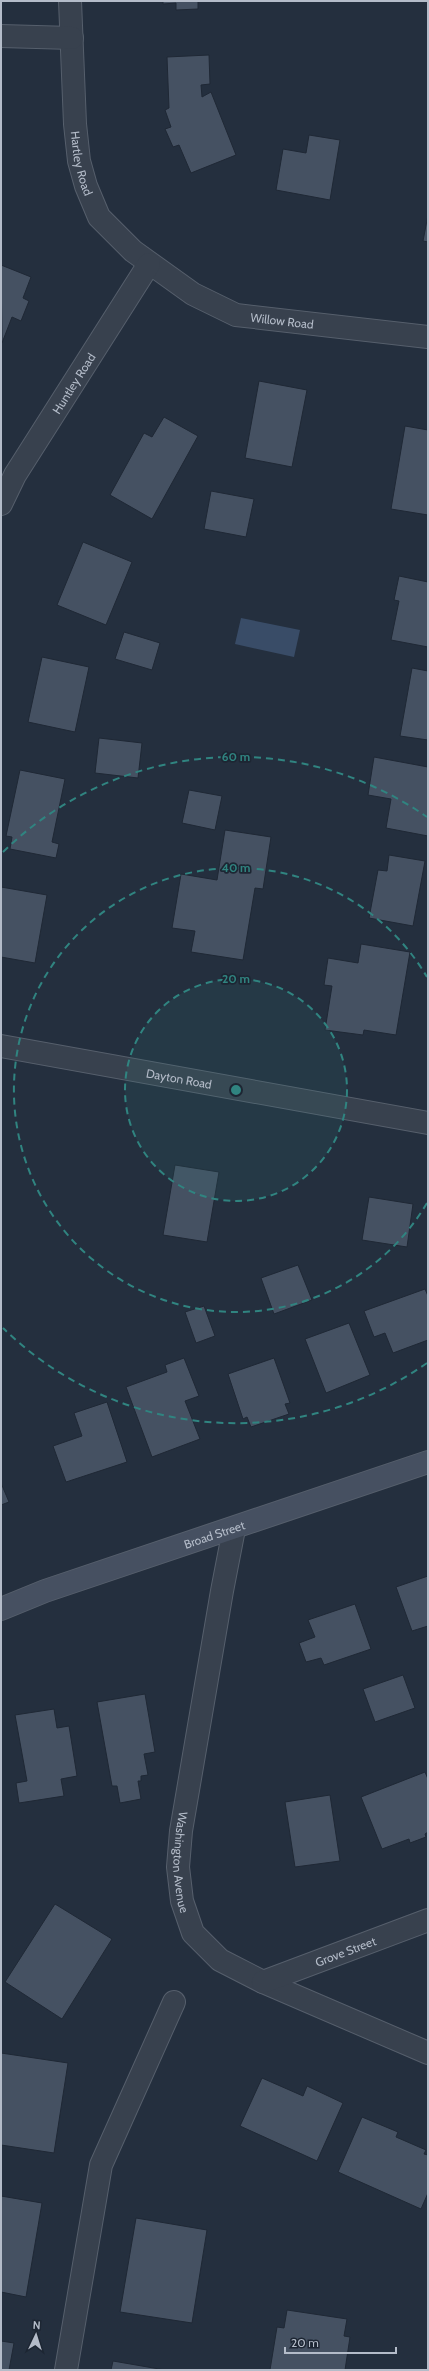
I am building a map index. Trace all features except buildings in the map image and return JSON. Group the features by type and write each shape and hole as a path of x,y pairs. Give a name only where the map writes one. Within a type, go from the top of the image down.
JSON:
{"main road":[{"name":"Broad Street","path":"1,1609 45,1591 428,1462"}],"street":[{"path":"1,36 72,38 70,1"},
{"name":"Hartley Road","path":"72,38 75,124 79,161 86,186 99,217 133,251 149,264"},
{"name":"Willow Road","path":"149,264 193,294 236,315 428,337"},
{"name":"Huntley Road","path":"1,504 15,475 149,264"},
{"name":"Dayton Road","path":"1,1046 428,1123"},
{"name":"Washington Avenue","path":"234,1528 181,1832 178,1867 182,1901 193,1932 220,1960 263,1982 428,2053"},
{"name":"Grove Street","path":"263,1982 428,1920"},
{"path":"66,2370 101,2165 174,2002"}],"water":[{"path":"241,618 300,630 294,657 235,644"}]}
